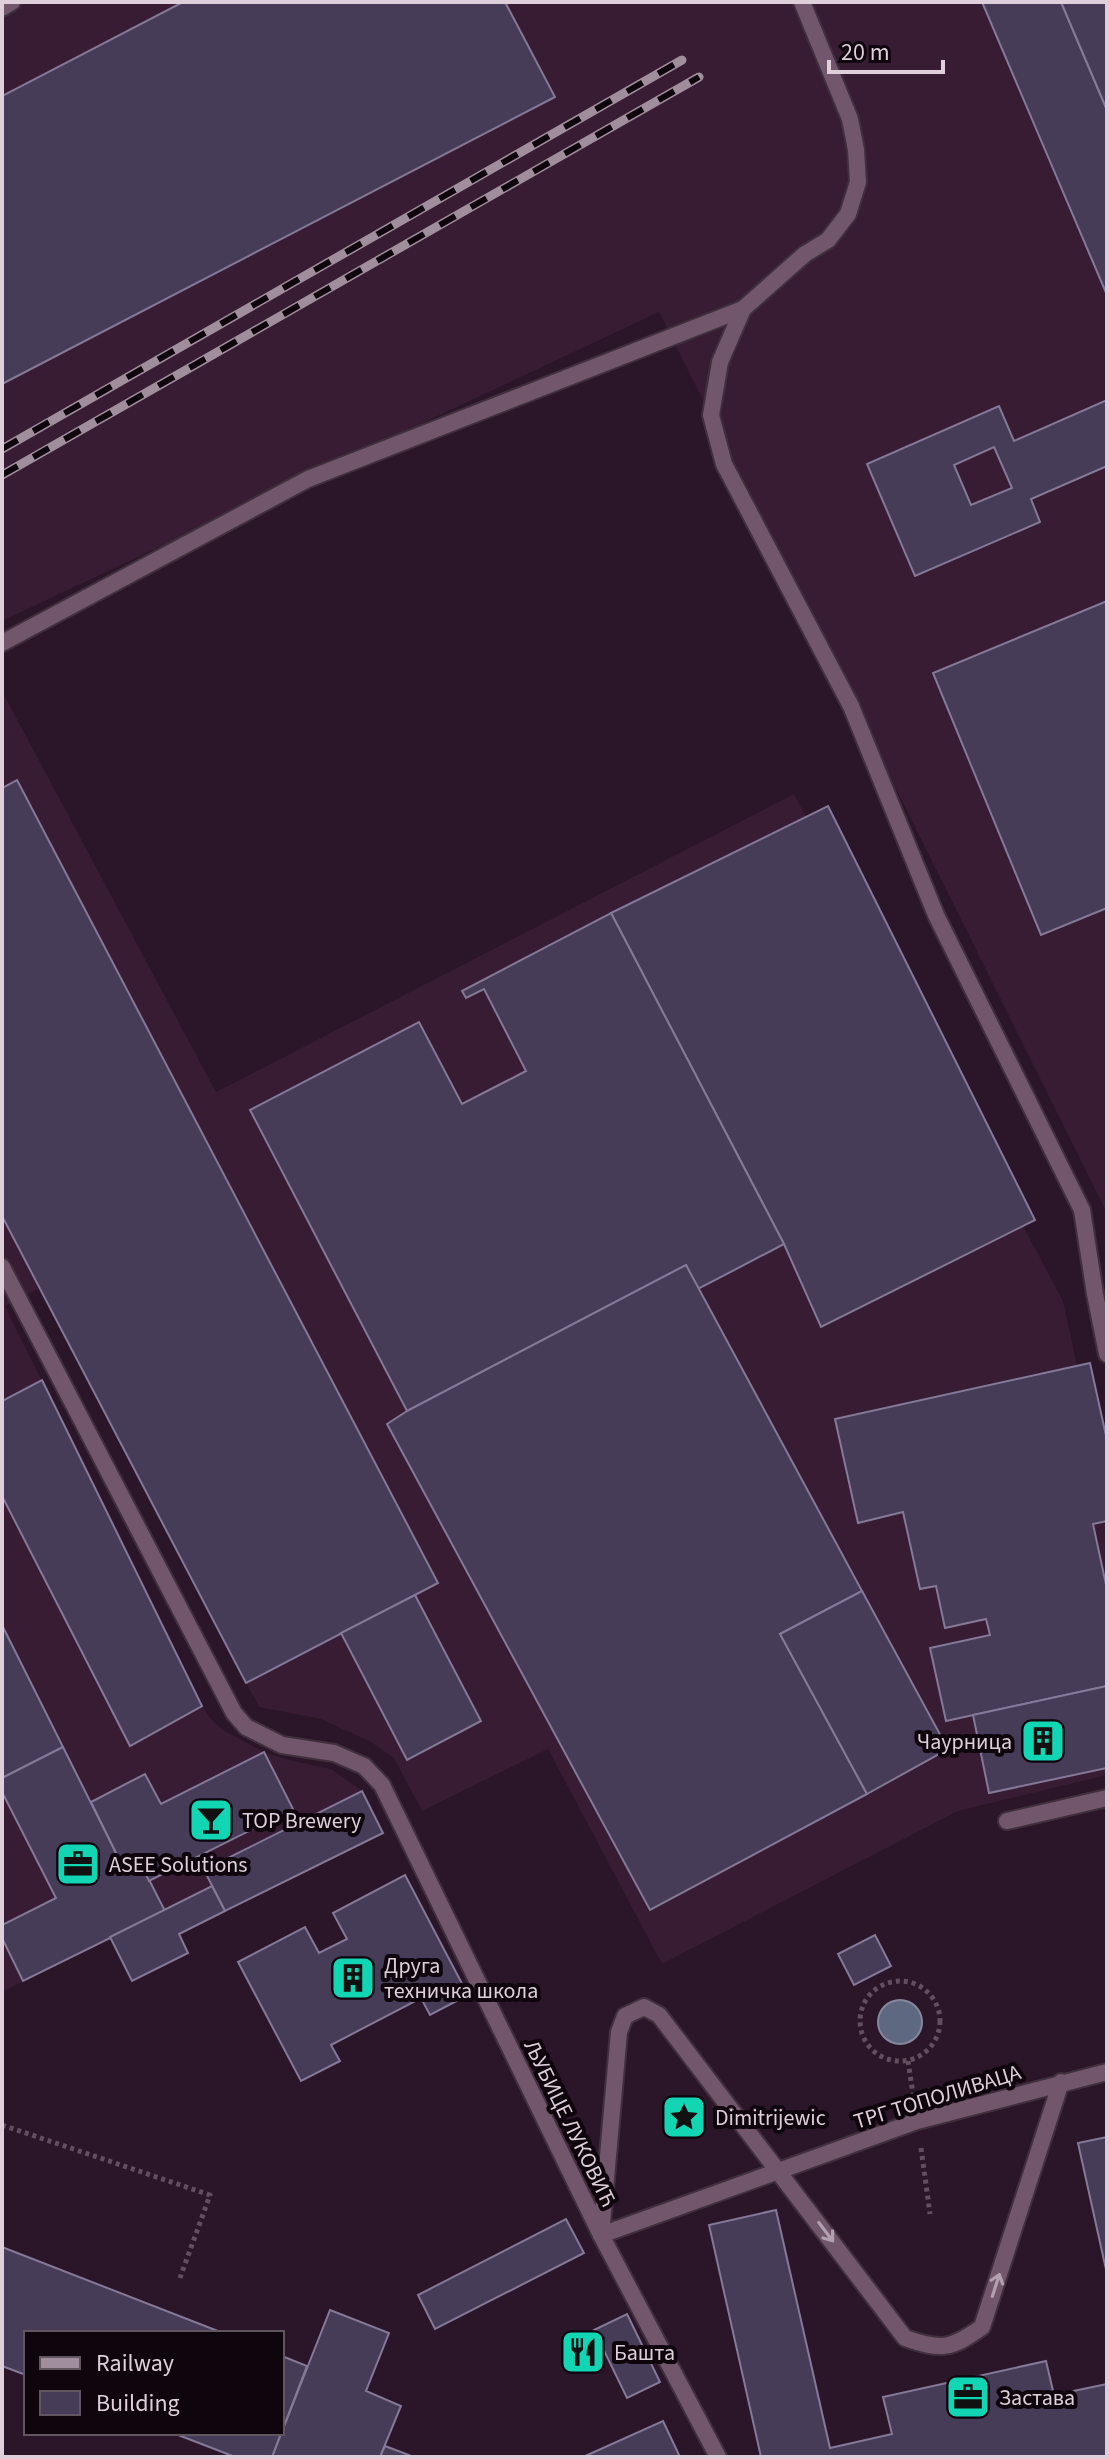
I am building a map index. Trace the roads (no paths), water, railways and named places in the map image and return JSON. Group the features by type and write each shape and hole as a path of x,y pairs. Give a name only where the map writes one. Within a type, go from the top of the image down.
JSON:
{"lane":[{"path":"2,8 12,2"},
{"path":"2,643 308,479 743,309 805,254 828,240 848,214 858,182 850,119 802,2"},
{"path":"743,309 720,362 711,415 724,464 851,706 936,915 1082,1210 1101,1293 1107,1354"},
{"name":"ЉУБИЦЕ ЛУКОВИЋ","path":"2,1267 234,1713 246,1727 282,1745 334,1753 364,1766 382,1785 601,2235 718,2457"},
{"path":"1007,1821 1107,1798"},
{"path":"601,2235 619,2032 625,2016 644,2007 659,2015 905,2338 933,2348 960,2342 982,2327 1061,2082"},
{"name":"ТРГ ТОПОЛИВАЦА","path":"601,2235 917,2121 1107,2072"}],"water":[{"path":"900,2000 916,2006 922,2022 916,2038 900,2044 884,2038 878,2022 884,2006"}],"railway":[{"path":"2,449 682,60"},
{"path":"2,475 699,77"}],"place":[{"name":"Чаурница","path":"1043,1741"},
{"name":"TOP Brewery","path":"211,1820"},
{"name":"ASEE Solutions","path":"78,1864"},
{"name":"Друга техничка школа","path":"353,1978"},
{"name":"Dimitrijewic","path":"684,2117"},
{"name":"Башта","path":"583,2352"},
{"name":"Застава","path":"968,2397"}]}
